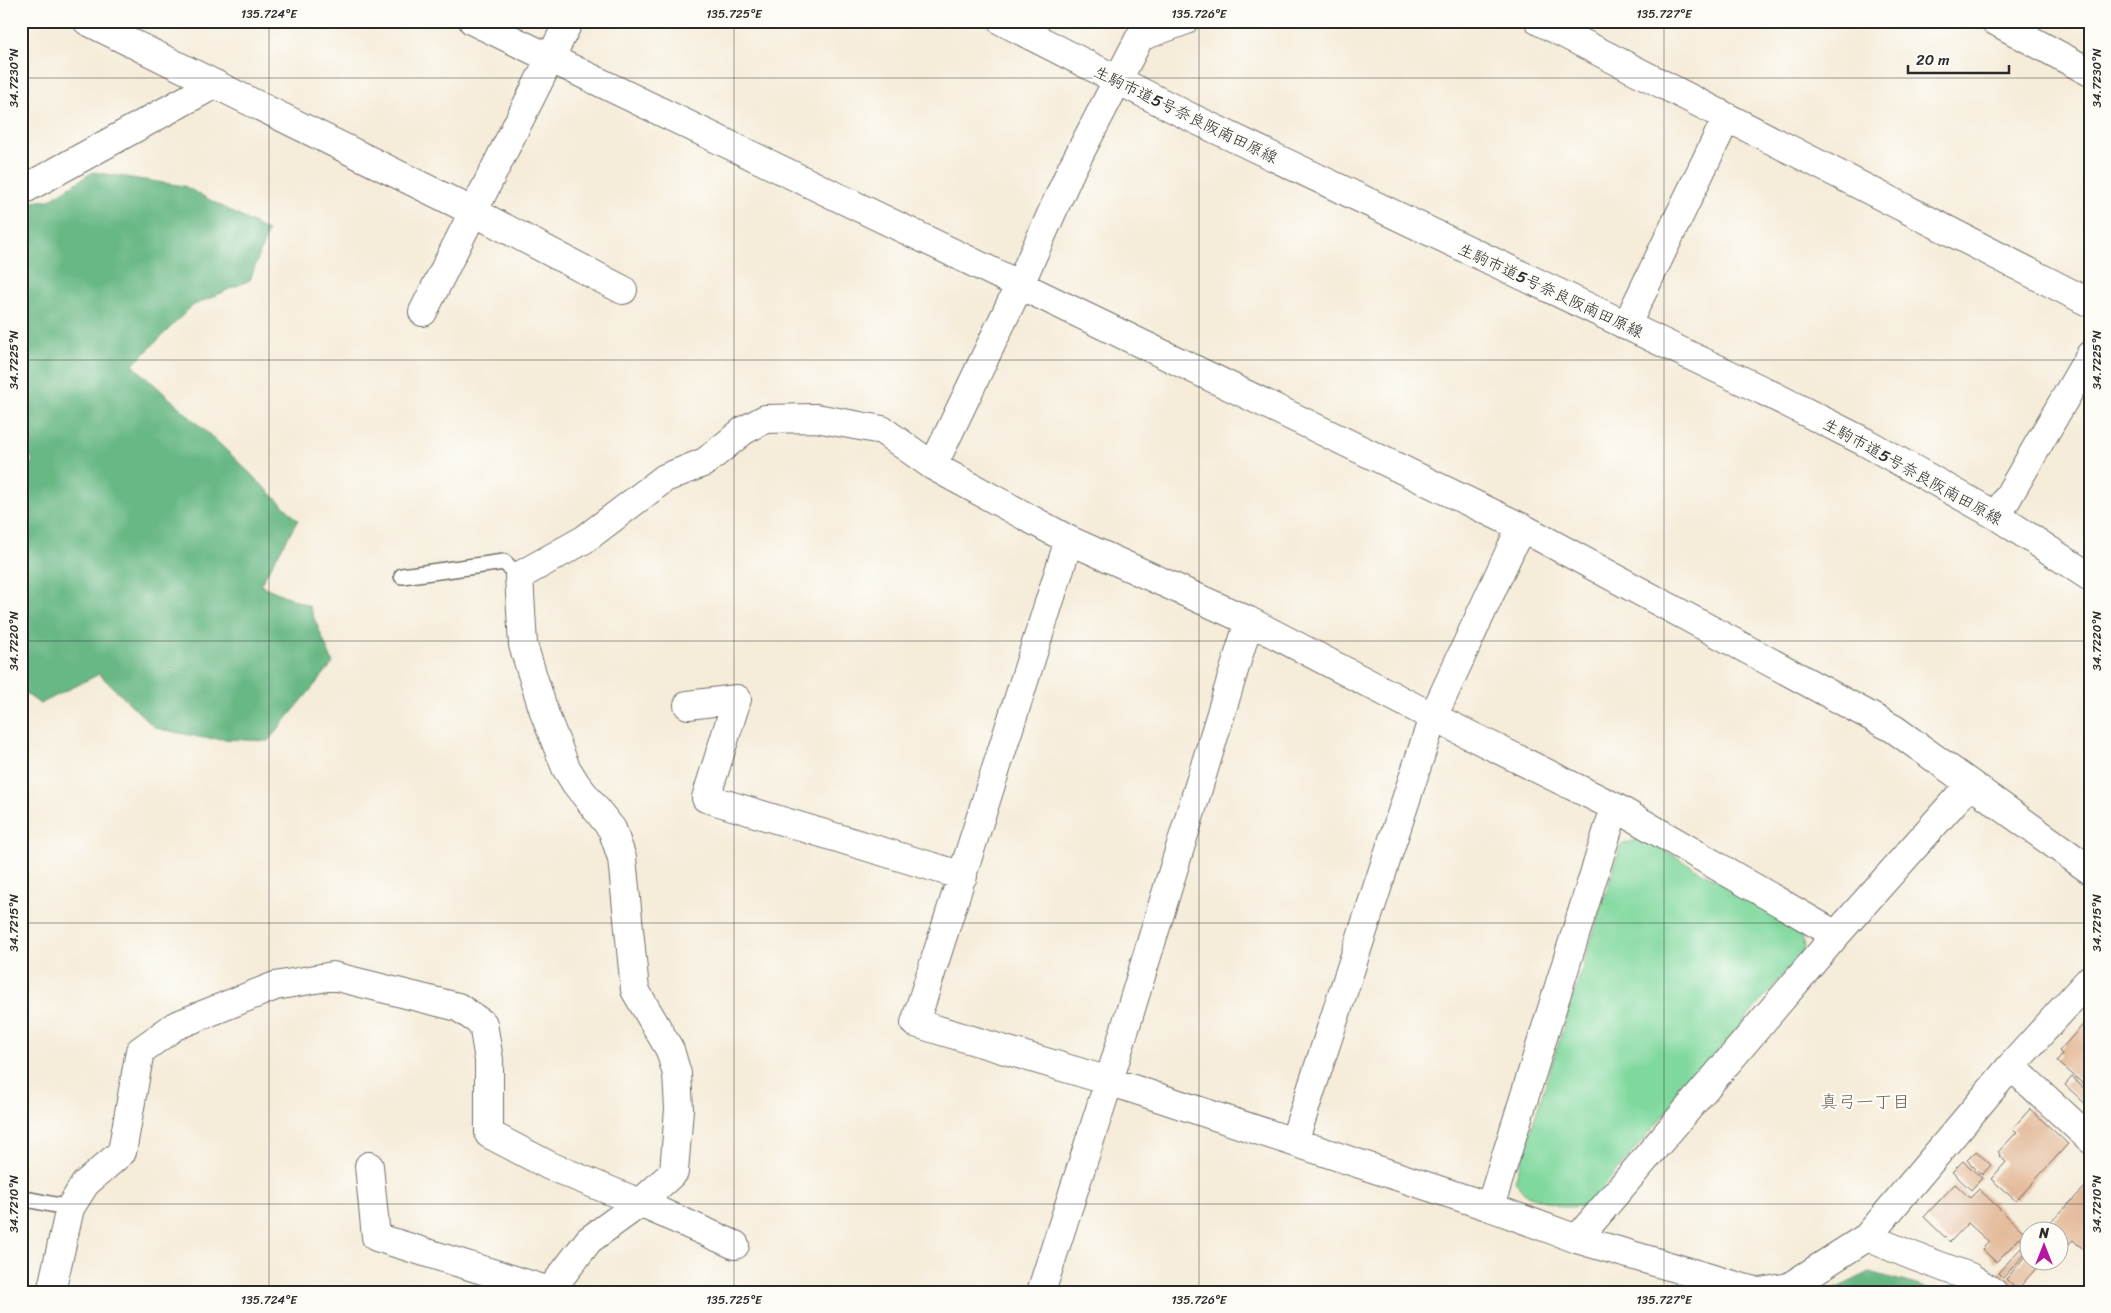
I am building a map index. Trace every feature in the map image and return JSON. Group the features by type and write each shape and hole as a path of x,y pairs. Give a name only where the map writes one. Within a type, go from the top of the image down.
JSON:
{"street":[{"path":"87,21 474,212 623,290"},
{"path":"473,21 1521,528 1894,729 2090,870"},
{"path":"423,312 552,59 569,21"},
{"name":"生駒市道5号奈良阪南田原線","path":"1002,21 1118,81 1764,391 1856,438 1997,516 2090,577"},
{"path":"932,466 1018,286 1070,170 1140,37 1184,21"},
{"path":"1539,21 2090,303"},
{"path":"1995,21 2090,72"},
{"path":"21,191 215,84"},
{"path":"1626,326 1727,117"},
{"path":"1997,516 2090,355"},
{"path":"369,1166 376,1237 550,1292 589,1240 640,1203 674,1172 679,1109 677,1074 670,1050 642,1005 635,990 622,858 612,829 576,784 566,768 545,715 523,644 519,576 585,539 665,478 705,462 743,431 765,419 816,418 882,430 932,466 1069,540 1248,621 1434,717 1615,807 1836,935"},
{"path":"1294,1142 1434,717 1521,528"},
{"path":"1069,540 915,1023 1109,1081 1490,1207 1577,1239 1757,1292"},
{"path":"1041,1292 1109,1081 1248,621"},
{"path":"688,705 737,698 706,798 963,876"},
{"path":"1577,1239 1836,935 1970,784"},
{"path":"1490,1207 1615,807"},
{"path":"51,1292 70,1208 85,1184 122,1152 140,1051 175,1026 275,986 333,976 458,1007 483,1024 489,1060 489,1134 550,1166 735,1245"},
{"path":"1762,1292 1789,1287 1867,1237 2011,1066 2090,979"},
{"path":"2011,1066 2090,1139"},
{"path":"1867,1237 1970,1277 1993,1292"}],"lane":[{"path":"402,576 504,562 519,576"},
{"path":"21,1198 70,1208"}],"green space":[{"path":"93,172 184,186 268,231 250,280 192,306 133,365 224,448 298,520 260,585 309,606 333,663 268,741 203,738 155,728 99,674 40,704 21,690 21,472 33,461 21,436 21,203 49,200"},
{"path":"1643,838 1802,930 1804,950 1587,1206 1562,1207 1527,1195 1515,1181 1621,845"},
{"path":"1870,1272 1941,1292 1829,1292"}],"building":[{"path":"2090,1017 2090,1090 2057,1061 2062,1054 2059,1051"},
{"path":"2072,1077 2090,1092 2090,1108 2065,1085"},
{"path":"2030,1109 2068,1144 2016,1201 1991,1179 2006,1162 1999,1156 1998,1152 2017,1132 2012,1129"},
{"path":"1976,1151 1991,1165 1982,1175 1967,1160"},
{"path":"1963,1161 1982,1178 1971,1190 1952,1172"},
{"path":"1955,1184 1970,1198 1979,1189 2018,1226 2018,1240 1996,1262 1982,1249 1989,1242 1968,1223 1950,1242 1924,1217"},
{"path":"2087,1185 2090,1188 2090,1257 2073,1240 2068,1245 2068,1220 2053,1220"},
{"path":"2018,1251 2018,1262 2003,1278 1998,1273"},
{"path":"2018,1265 2018,1270 2035,1270 2017,1290 2006,1279"}],"district":[{"name":"真弓一丁目","path":"1865,1102"}]}
